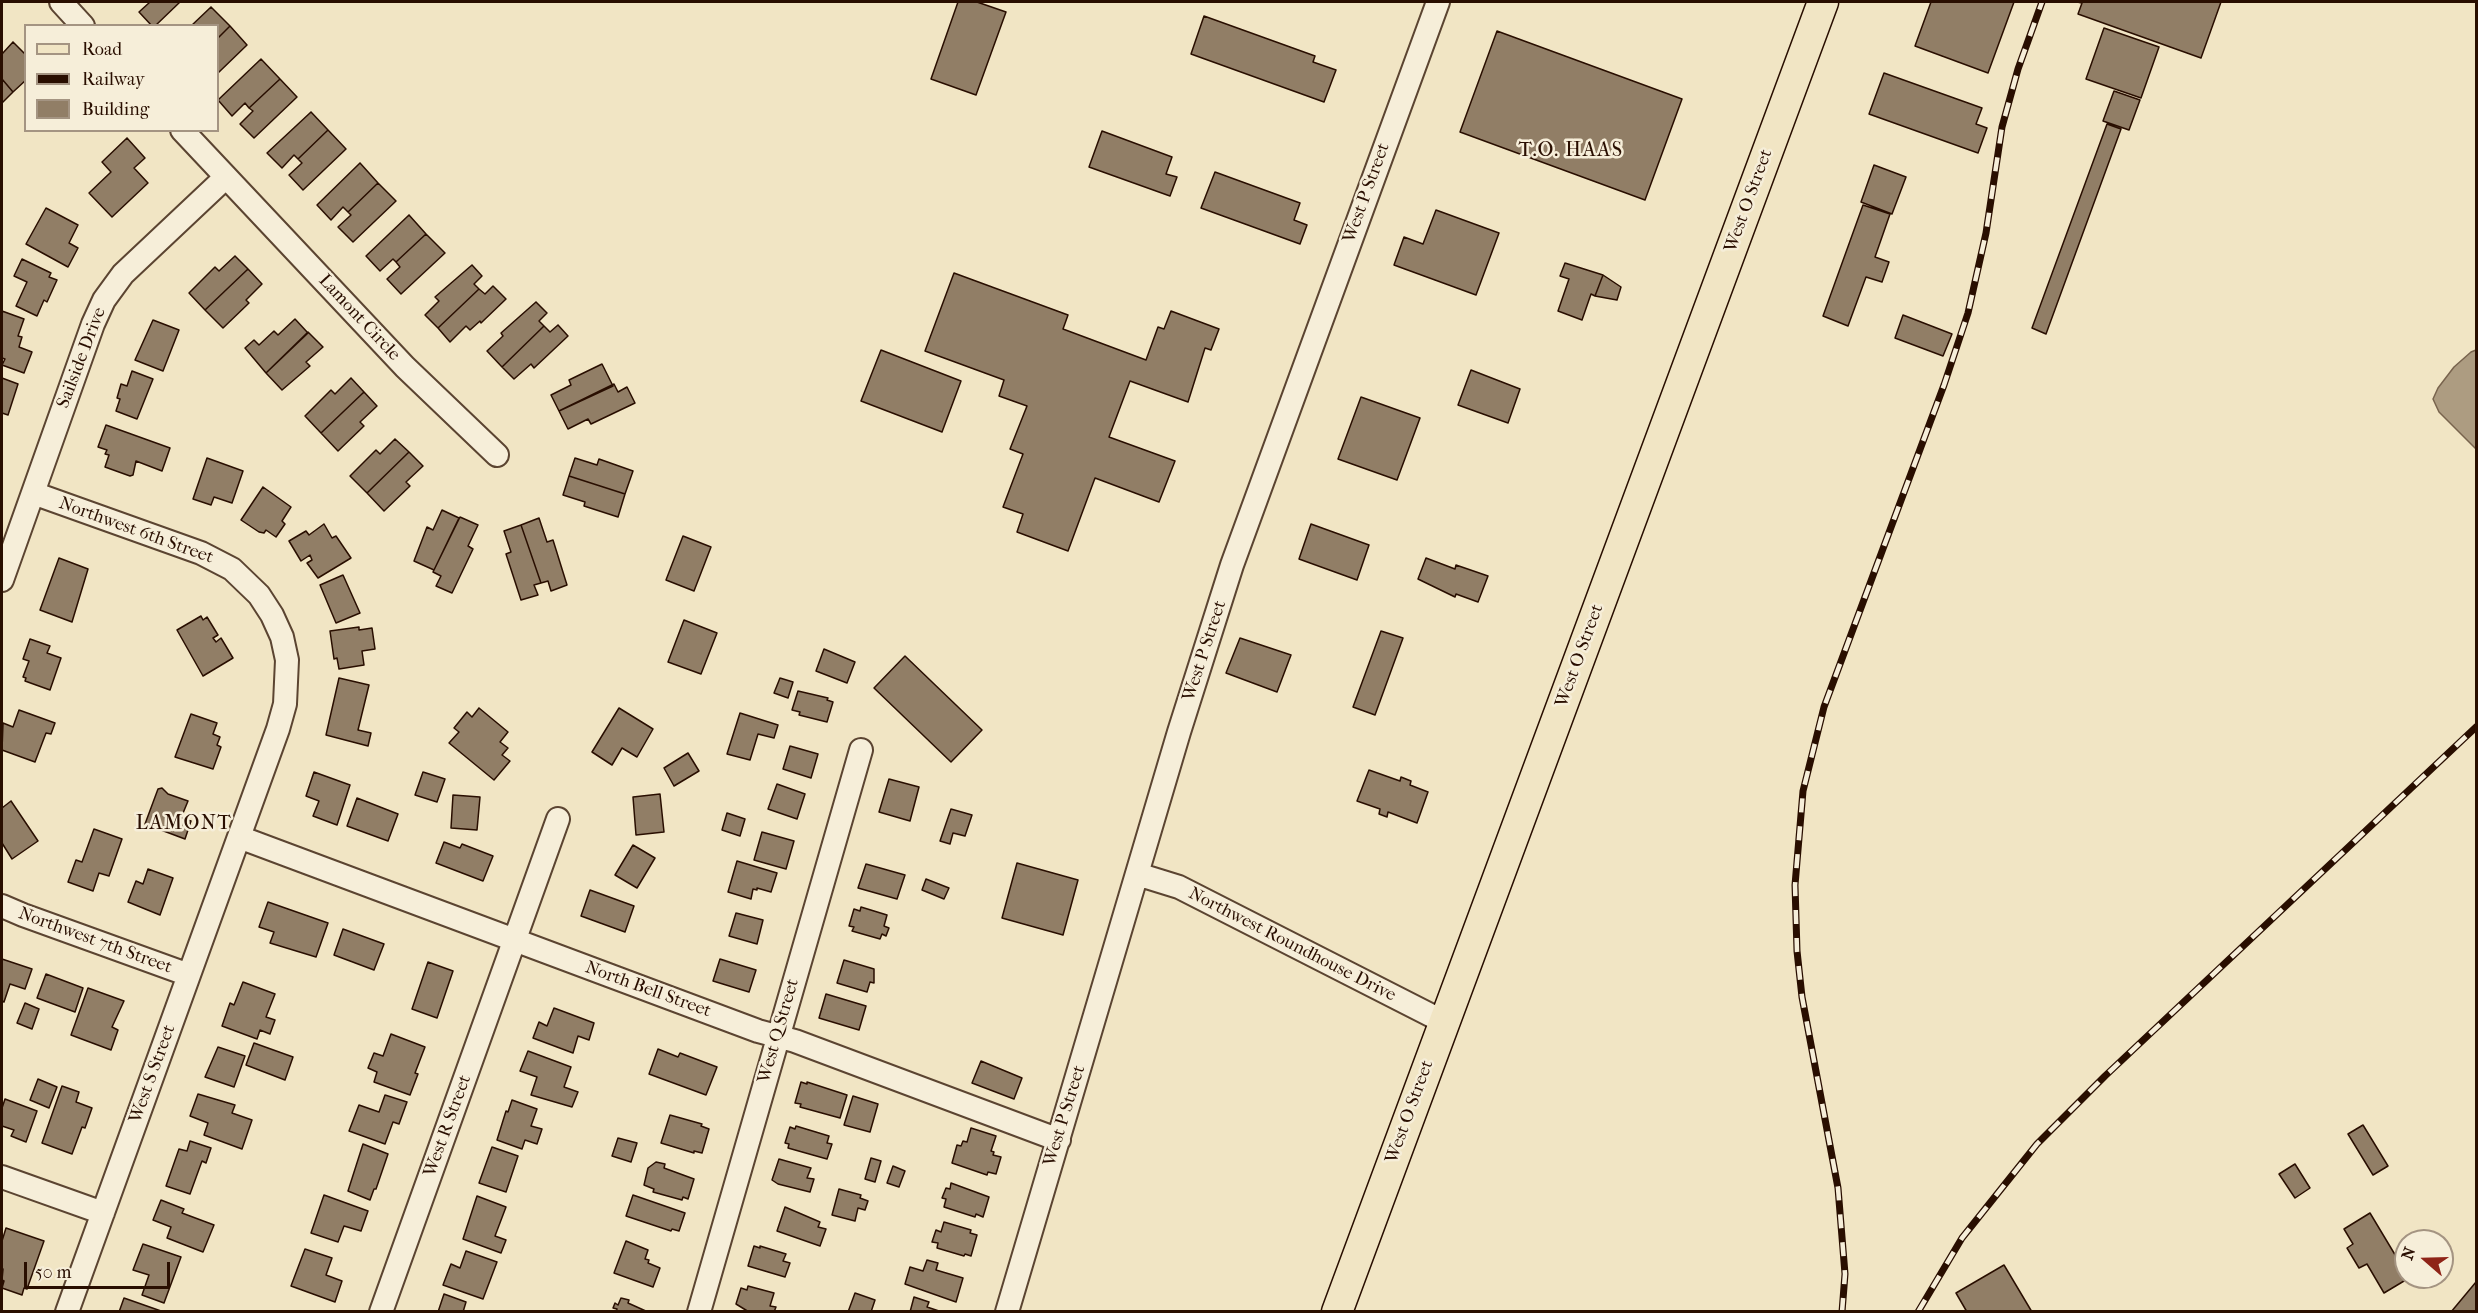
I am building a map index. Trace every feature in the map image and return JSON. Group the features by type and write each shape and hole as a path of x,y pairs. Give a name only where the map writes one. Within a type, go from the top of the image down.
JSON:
{"main road":[{"name":"West O Street","path":"1337,1311 1823,2"}],"street":[{"path":"61,2 81,24"},
{"name":"West P Street","path":"1007,1311 1232,565 1438,2"},
{"name":"Lamont Circle","path":"184,132 405,367 497,455"},
{"name":"Sailside Drive","path":"2,579 93,324 104,300 123,274 226,177"},
{"name":"Northwest 6th Street","path":"33,493 201,553 222,563 243,577 272,615 282,637 287,660 285,704 239,837"},
{"name":"West Q Street","path":"699,1311 861,750"},
{"name":"West R Street","path":"381,1311 558,819"},
{"name":"North Bell Street","path":"239,837 758,1031 1059,1140"},
{"name":"West S Street","path":"67,1311 239,837"},
{"name":"Northwest Roundhouse Drive","path":"1137,874 1179,886 1444,1022"},
{"name":"Northwest 7th Street","path":"2,906 189,975"},
{"path":"2,1177 103,1213"}],"shaded area":[{"path":"2476,350 2476,449 2439,412 2433,399 2438,388 2454,367"}],"building":[{"path":"150,2 180,2 157,24 150,24 139,12"},
{"path":"958,2 977,2 1006,12 976,95 931,79"},
{"path":"1931,2 2014,2 1988,73 1915,46"},
{"path":"2077,2 2221,2 2201,58 2078,14 2082,3"},
{"path":"211,7 230,26 219,37 219,24 193,24"},
{"path":"1204,16 1315,56 1313,62 1336,70 1324,102 1191,54"},
{"path":"230,26 247,45 219,72 219,37"},
{"path":"2104,28 2159,47 2141,98 2086,79"},
{"path":"1497,31 1682,99 1645,200 1460,132"},
{"path":"13,42 24,53 24,82 13,92 2,79 2,54"},
{"path":"261,59 280,79 249,108 245,103 232,116 219,99"},
{"path":"1884,73 1982,108 1976,124 1987,128 1978,153 1869,114"},
{"path":"2,79 13,92 2,103"},
{"path":"280,79 297,97 254,138 240,124 253,111 249,108"},
{"path":"2114,91 2140,100 2129,130 2103,121"},
{"path":"311,112 328,130 298,159 294,155 282,168 267,153"},
{"path":"2107,124 2121,129 2046,334 2032,328"},
{"path":"328,130 346,149 303,190 289,175 302,163 298,159"},
{"path":"1102,131 1172,157 1166,174 1177,177 1170,196 1089,167"},
{"path":"127,138 145,158 134,168 148,183 112,217 89,193 111,172 102,162"},
{"path":"360,163 378,183 348,212 343,207 331,220 317,205"},
{"path":"1874,165 1906,177 1892,214 1861,202"},
{"path":"1215,172 1300,203 1294,220 1307,225 1300,244 1201,208"},
{"path":"378,183 396,201 353,242 338,227 351,215 348,212"},
{"path":"1863,205 1890,214 1875,257 1889,262 1882,282 1866,277 1848,326 1823,316"},
{"path":"46,208 78,225 69,243 78,248 68,267 26,244"},
{"path":"1436,210 1499,233 1476,295 1394,265 1404,237 1423,244"},
{"path":"409,215 426,234 396,262 393,259 380,271 366,256"},
{"path":"426,234 445,253 401,294 387,279 400,267 396,262"},
{"path":"235,256 248,269 205,310 189,293 215,267 219,271"},
{"path":"22,259 51,273 49,277 57,280 47,302 44,300 37,316 16,306 27,282 14,276"},
{"path":"1565,263 1603,275 1595,296 1591,294 1582,320 1558,311 1569,279 1560,276"},
{"path":"472,265 482,276 474,284 479,289 438,328 425,315 439,301 435,297"},
{"path":"248,269 262,284 246,300 249,303 223,328 205,310"},
{"path":"954,273 1068,315 1063,329 1146,360 1158,327 1164,329 1171,311 1219,329 1211,350 1205,348 1188,402 1130,381 1109,437 1175,461 1159,502 1095,478 1068,551 1017,532 1023,514 1003,507 1023,454 1010,449 1027,406 999,396 1004,380 925,351"},
{"path":"1603,275 1621,287 1617,300 1595,296"},
{"path":"493,286 506,299 481,323 480,321 470,330 466,326 450,342 438,328 479,289 485,294"},
{"path":"536,302 547,313 539,321 544,326 502,367 487,351 503,336 501,333"},
{"path":"2,311 24,319 18,336 22,337 19,347 32,352 24,373 2,365 5,359 2,358"},
{"path":"1903,315 1952,334 1943,356 1895,338"},
{"path":"295,319 308,333 266,373 245,348 254,340 259,345 274,331 278,335"},
{"path":"153,320 179,330 163,371 135,360"},
{"path":"558,325 568,336 534,368 531,364 514,379 502,367 544,326 550,332"},
{"path":"308,332 323,347 306,362 310,366 282,390 266,373"},
{"path":"881,350 961,381 942,432 861,401"},
{"path":"602,364 613,386 559,411 551,395 571,385 569,380"},
{"path":"1471,370 1520,389 1508,423 1458,405"},
{"path":"132,371 153,379 137,419 116,411 121,384 127,386"},
{"path":"2,378 18,384 8,415 2,413"},
{"path":"351,378 364,392 321,433 305,416 331,390 335,394"},
{"path":"614,384 618,392 627,387 635,403 591,424 588,419 568,429 559,411"},
{"path":"364,392 377,406 360,422 364,426 338,451 321,433"},
{"path":"1361,397 1420,418 1397,480 1338,459"},
{"path":"106,425 170,448 162,471 136,461 133,475 130,476 105,467 109,455 105,454 107,450 98,447"},
{"path":"395,439 409,452 367,493 350,476 376,450 380,454"},
{"path":"409,452 423,466 406,482 410,486 384,511 367,493"},
{"path":"207,458 243,471 232,503 214,497 211,505 193,499"},
{"path":"575,458 597,465 599,459 633,471 625,494 569,476"},
{"path":"569,476 625,494 618,517 584,506 585,502 563,495"},
{"path":"263,487 291,507 282,521 285,524 276,537 266,530 264,533 259,532 241,520"},
{"path":"442,510 459,518 434,570 414,561 427,527 433,530"},
{"path":"460,517 478,525 468,546 473,549 452,593 436,586 441,576 433,572"},
{"path":"539,518 547,542 553,540 567,585 551,591 548,581 541,583 521,525"},
{"path":"324,524 332,538 336,536 351,558 318,578 307,563 312,560 310,555 301,561 289,541 306,531 309,535"},
{"path":"1311,524 1369,545 1357,580 1299,559"},
{"path":"521,525 541,583 534,585 538,595 521,600 506,554 511,552 504,531"},
{"path":"683,536 711,547 694,591 666,580"},
{"path":"59,558 88,569 72,622 40,610"},
{"path":"1426,558 1455,569 1456,565 1488,576 1478,602 1456,594 1455,597 1418,579"},
{"path":"343,575 360,613 336,623 320,585"},
{"path":"201,616 203,620 207,617 218,635 213,638 216,642 221,638 233,658 203,676 177,630"},
{"path":"684,620 717,633 701,674 668,662"},
{"path":"359,627 359,630 372,628 375,649 362,651 364,665 339,669 337,658 334,659 330,631"},
{"path":"1381,631 1403,638 1375,715 1353,707"},
{"path":"1240,638 1291,655 1277,692 1226,673"},
{"path":"30,639 50,646 47,653 61,658 50,690 25,681 26,678 23,677 29,661 23,659"},
{"path":"824,649 855,662 847,683 816,671"},
{"path":"905,656 982,730 951,762 874,688"},
{"path":"339,678 369,685 358,730 371,733 368,746 326,735"},
{"path":"780,678 793,682 788,698 774,693"},
{"path":"798,691 828,698 827,700 833,702 827,722 799,715 800,712 792,710"},
{"path":"479,708 508,732 500,742 508,748 502,755 510,761 494,780 449,743 459,732 454,728 467,712 472,717"},
{"path":"619,708 653,729 637,757 622,748 612,765 592,752"},
{"path":"19,710 55,723 51,734 46,733 35,762 2,750 3,723 13,727"},
{"path":"740,713 778,725 774,738 758,734 750,760 727,754"},
{"path":"191,714 217,723 213,734 220,737 217,745 221,747 213,769 175,757"},
{"path":"790,746 818,754 811,778 783,769"},
{"path":"688,753 699,771 674,786 664,768"},
{"path":"1369,770 1400,781 1401,777 1411,781 1410,785 1428,792 1417,823 1388,812 1387,817 1379,814 1380,809 1357,801"},
{"path":"314,772 350,785 337,825 313,816 319,801 306,796"},
{"path":"423,772 445,779 437,802 415,795"},
{"path":"889,779 919,787 910,821 879,812"},
{"path":"777,784 805,794 797,819 768,809"},
{"path":"162,788 168,794 188,801 181,818 191,821 185,839 145,824 158,789"},
{"path":"660,794 664,832 636,835 633,797"},
{"path":"453,795 480,797 477,830 451,828"},
{"path":"357,798 398,814 388,841 347,826"},
{"path":"11,801 38,841 12,859 2,843 2,808"},
{"path":"951,809 972,815 965,836 953,833 950,844 940,841"},
{"path":"727,813 745,819 740,836 722,830"},
{"path":"94,829 122,839 109,876 99,873 93,891 68,882 76,860 82,862"},
{"path":"762,832 794,841 786,869 754,860"},
{"path":"444,842 460,848 462,844 493,856 483,881 436,863"},
{"path":"633,845 655,858 637,888 615,875"},
{"path":"737,861 777,873 771,892 753,889 751,899 728,892"},
{"path":"1017,863 1078,880 1063,935 1002,918"},
{"path":"866,864 905,875 897,899 858,888"},
{"path":"148,869 173,878 160,915 128,902 136,881 143,884"},
{"path":"926,879 949,888 944,899 922,890"},
{"path":"590,890 634,906 625,932 581,916"},
{"path":"268,902 328,923 316,957 270,943 274,932 259,927"},
{"path":"861,907 887,915 884,926 889,928 886,936 882,934 880,939 852,931 854,927 849,926 854,909 860,911"},
{"path":"736,913 763,920 757,944 729,936"},
{"path":"343,929 384,944 374,970 334,955"},
{"path":"2,959 32,969 25,989 10,984 4,1002 2,1001"},
{"path":"720,959 756,970 749,992 713,981"},
{"path":"844,960 874,969 874,983 870,982 867,992 837,983"},
{"path":"428,962 453,971 437,1018 412,1009"},
{"path":"46,974 83,988 75,1012 37,998"},
{"path":"243,982 275,994 266,1017 275,1020 270,1034 260,1030 257,1039 222,1026 230,1003 234,1005"},
{"path":"88,988 124,1001 112,1027 118,1030 111,1050 71,1035"},
{"path":"826,994 866,1006 859,1030 819,1018"},
{"path":"25,1003 39,1009 32,1029 17,1023"},
{"path":"554,1008 594,1023 589,1040 578,1036 573,1053 533,1038 539,1022 547,1026"},
{"path":"391,1034 425,1047 410,1095 374,1082 377,1072 368,1068 374,1053 383,1056"},
{"path":"254,1043 293,1057 285,1080 246,1065"},
{"path":"218,1047 245,1056 234,1087 205,1077"},
{"path":"658,1049 678,1057 680,1053 717,1067 706,1095 649,1074"},
{"path":"528,1051 571,1067 564,1087 578,1092 572,1107 531,1095 537,1077 520,1071"},
{"path":"981,1061 1022,1078 1014,1099 972,1083"},
{"path":"38,1079 57,1087 49,1108 30,1100"},
{"path":"801,1082 847,1095 840,1118 800,1107 801,1104 795,1103"},
{"path":"62,1086 79,1092 76,1102 92,1108 72,1154 42,1143"},
{"path":"198,1094 235,1105 232,1113 252,1120 242,1149 204,1135 208,1123 190,1116"},
{"path":"385,1095 407,1102 399,1124 393,1122 385,1144 349,1131 359,1105 379,1112"},
{"path":"853,1096 878,1104 870,1132 844,1125"},
{"path":"5,1099 37,1111 26,1142 11,1136 14,1130 2,1126 2,1108"},
{"path":"512,1100 537,1109 531,1126 542,1129 537,1144 525,1140 522,1149 497,1140"},
{"path":"670,1115 702,1124 701,1126 709,1129 702,1153 694,1151 694,1153 661,1143"},
{"path":"2363,1125 2388,1166 2373,1175 2348,1134"},
{"path":"796,1126 829,1136 827,1143 832,1144 827,1159 788,1148 789,1144 785,1143 790,1127 795,1129"},
{"path":"971,1128 996,1136 991,1151 994,1152 993,1155 1001,1157 996,1174 988,1172 987,1175 952,1163 957,1145 961,1146 963,1141 967,1142"},
{"path":"618,1138 637,1143 631,1162 612,1156"},
{"path":"190,1141 211,1148 206,1163 202,1161 190,1194 166,1186 179,1149 187,1151"},
{"path":"363,1144 388,1154 370,1200 348,1191"},
{"path":"492,1147 518,1156 506,1192 479,1183"},
{"path":"871,1158 881,1161 875,1182 865,1179"},
{"path":"779,1159 811,1168 807,1178 814,1179 810,1192 778,1184 772,1180"},
{"path":"656,1162 665,1164 664,1168 694,1179 688,1199 683,1197 682,1200 653,1192 654,1189 644,1185 648,1168"},
{"path":"2295,1164 2310,1188 2295,1198 2279,1174"},
{"path":"893,1166 905,1171 899,1187 887,1183"},
{"path":"951,1183 989,1197 983,1217 976,1214 975,1217 944,1207 946,1199 942,1198 946,1188 950,1189"},
{"path":"839,1189 861,1195 860,1198 868,1201 865,1210 858,1208 855,1221 832,1215"},
{"path":"324,1195 368,1211 361,1231 344,1226 338,1242 311,1233"},
{"path":"633,1195 685,1213 679,1231 672,1229 671,1231 626,1216"},
{"path":"477,1196 506,1207 495,1236 506,1240 501,1253 463,1239"},
{"path":"161,1200 184,1209 182,1213 214,1225 203,1252 167,1238 171,1227 153,1220"},
{"path":"785,1207 820,1222 818,1227 826,1229 820,1246 777,1231"},
{"path":"2370,1213 2394,1253 2394,1287 2384,1293 2367,1264 2359,1268 2347,1248 2353,1244 2344,1229"},
{"path":"944,1222 971,1230 970,1233 977,1235 971,1256 937,1248 938,1243 932,1242 936,1230 941,1232"},
{"path":"6,1228 44,1241 27,1289 24,1288 22,1295 2,1288 4,1281 2,1280 2,1241"},
{"path":"626,1241 648,1250 645,1259 649,1260 648,1263 660,1268 653,1287 614,1273"},
{"path":"143,1244 181,1257 164,1303 142,1295 149,1275 133,1270"},
{"path":"754,1246 786,1254 783,1261 790,1263 785,1277 748,1266"},
{"path":"305,1249 332,1258 326,1275 342,1281 335,1302 291,1286"},
{"path":"466,1251 497,1262 483,1299 443,1285 451,1264 460,1268"},
{"path":"927,1260 938,1263 936,1270 963,1278 956,1302 905,1284 910,1267 923,1271"},
{"path":"2004,1265 2032,1312 1967,1312 1956,1293"},
{"path":"2476,1282 2476,1312 2451,1312"},
{"path":"748,1286 774,1293 770,1306 776,1307 774,1312 749,1312 736,1304 741,1288 747,1290"},
{"path":"855,1293 875,1300 871,1312 848,1312"},
{"path":"444,1294 466,1302 463,1312 438,1312"},
{"path":"914,1297 929,1302 927,1307 942,1312 910,1312"},
{"path":"124,1298 161,1311 161,1312 119,1312"},
{"path":"621,1298 629,1300 628,1303 648,1312 616,1312 617,1309 613,1308 615,1303 618,1305"}],"railway":[{"path":"1842,1312 1845,1274 1838,1188 1802,997 1797,951 1795,885 1803,791 1824,707 1944,385 1968,313 1986,233 2002,127 2018,69 2042,2"},
{"path":"1918,1312 1962,1238 2037,1144 2105,1076 2476,727"}],"district":[{"name":"T.O. HAAS","path":"1571,151"},
{"name":"LAMONT","path":"184,824"}]}
